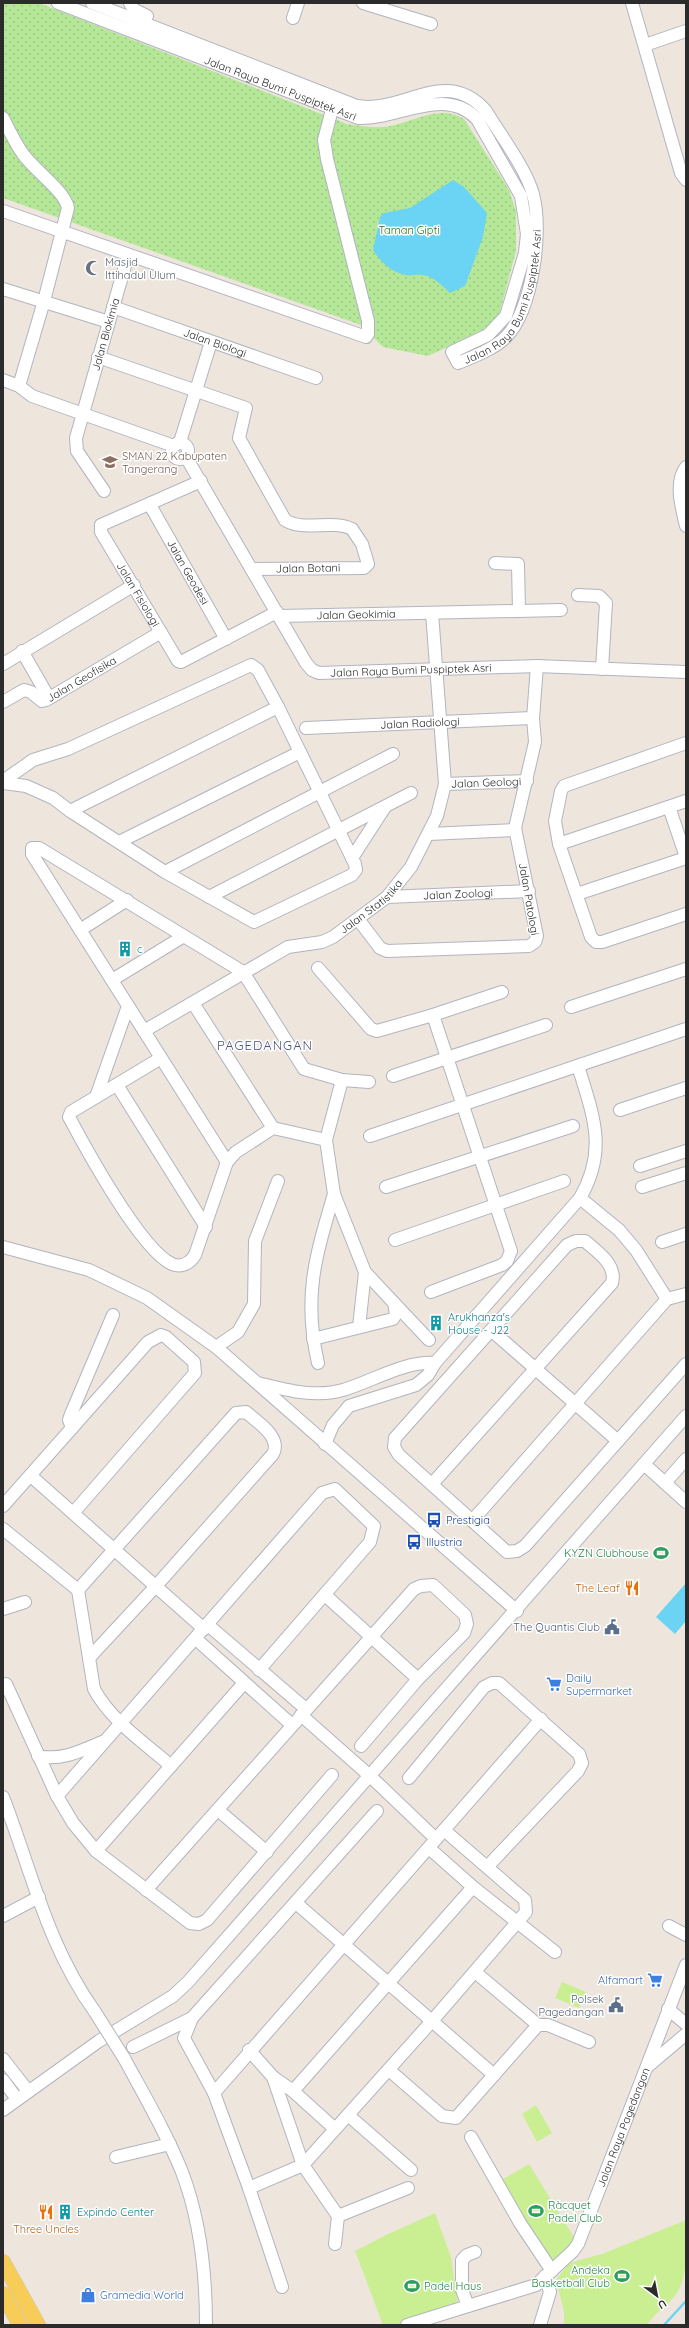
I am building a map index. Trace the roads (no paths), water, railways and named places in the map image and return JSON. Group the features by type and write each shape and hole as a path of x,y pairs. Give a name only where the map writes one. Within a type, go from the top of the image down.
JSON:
{"main road":[{"path":"3,2262 38,2325"},
{"path":"3,2294 20,2325"}],"street":[{"name":"Jalan Raya Bumi Puspiptek Asri","path":"58,3 358,118 366,118 441,103 459,106 468,110 477,119 521,196 527,234 525,253 506,316 488,335 452,352 458,363 494,346 506,337 515,324 522,307 537,253 537,225 532,193 526,178 486,111 472,98 453,90 438,91 364,107 92,3"},
{"path":"114,3 120,5 126,3"},
{"path":"130,3 135,11 165,23 174,34"},
{"path":"293,18 298,3"},
{"path":"363,3 431,24"},
{"path":"632,3 681,173 686,180"},
{"path":"645,45 686,31"},
{"path":"3,211 357,334 368,336 368,321 327,159 324,140 335,97"},
{"path":"3,118 22,154 36,171 63,196 67,204 44,301 19,386"},
{"name":"Jalan Biokimia","path":"104,491 76,448 77,431 128,255"},
{"path":"3,289 109,322"},
{"name":"Jalan Biologi","path":"113,307 316,378"},
{"path":"3,380 19,386 32,396 177,444 211,342"},
{"path":"98,357 194,392"},
{"name":"Jalan Botani","path":"194,392 246,408 248,411 239,435 240,441 285,520 291,524 327,525 352,529 360,540 368,558 368,564 364,568 252,569"},
{"name":"Jalan Raya Bumi Puspiptek Asri","path":"177,444 188,447 189,452 186,457 306,663 312,670 319,673 536,666 686,672"},
{"path":"686,467 680,484 686,526"},
{"name":"Jalan Fisiologi","path":"201,481 100,527 176,658 181,662 278,614"},
{"name":"Jalan Geodesi","path":"150,505 226,639"},
{"path":"495,563 518,564 519,611"},
{"path":"3,664 22,651 134,585"},
{"path":"578,595 599,596 606,603 602,669"},
{"name":"Jalan Geokimia","path":"278,614 561,610"},
{"path":"432,613 436,670"},
{"name":"Jalan Geofisika","path":"3,702 24,690 31,692 42,701 49,698 161,632"},
{"path":"22,651 49,698"},
{"path":"247,666 254,667 258,670 278,707 352,858 356,870 352,875 258,922 249,920 165,872 70,812 53,798 34,789 3,782 33,760 68,749 247,666"},
{"name":"Jalan Patologi","path":"358,919 380,948 387,951 529,946 535,942 538,936 515,830 517,813 527,782 535,742 533,718 536,666"},
{"name":"Jalan Statistika","path":"144,1031 288,947 322,942 358,919 387,897 411,867 429,834 437,816 445,784 436,670"},
{"path":"70,812 278,707"},
{"name":"Jalan Radiologi","path":"306,728 533,718"},
{"path":"686,743 564,786 561,791 555,821 560,844 591,937 599,943 686,914"},
{"path":"118,842 300,752"},
{"path":"165,872 393,754"},
{"name":"Jalan Geologi","path":"445,784 527,782"},
{"path":"209,897 411,793"},
{"path":"560,844 686,801"},
{"path":"352,858 386,806"},
{"path":"577,894 686,858 670,807"},
{"path":"429,834 515,830"},
{"path":"227,1162 32,854 32,848 39,848 127,900 243,972 304,1069 342,1080 369,1082"},
{"name":"Jalan Zoologi","path":"387,897 529,892"},
{"path":"80,930 127,900"},
{"path":"112,980 184,936"},
{"path":"318,968 371,1028 377,1031 433,1016 502,992"},
{"path":"571,1007 686,969"},
{"path":"193,1003 273,1128"},
{"path":"96,1097 128,1006"},
{"path":"431,1292 502,1265 507,1261 511,1246 433,1016"},
{"path":"393,1076 546,1025"},
{"path":"370,1136 686,1029"},
{"path":"161,1058 71,1112 70,1117 90,1157 152,1249 172,1264 180,1266 185,1265 195,1255 206,1227 227,1162 236,1152 261,1134 273,1128 326,1140"},
{"path":"325,1444 333,1425 349,1406 416,1385 428,1375 435,1363 580,1198 593,1171 597,1135 595,1120 578,1066"},
{"path":"342,1080 326,1140 334,1194 365,1272 429,1340"},
{"path":"117,1085 206,1227"},
{"path":"620,1110 686,1088"},
{"path":"386,1187 573,1126"},
{"path":"640,1166 686,1151"},
{"path":"642,1188 686,1173"},
{"path":"216,1347 238,1332 254,1304 255,1241 278,1181"},
{"path":"396,1240 564,1181"},
{"path":"318,1363 313,1339 310,1310 312,1272 334,1194"},
{"path":"580,1198 619,1230 636,1250 667,1299"},
{"path":"662,1242 686,1234"},
{"path":"432,1484 612,1283 614,1276 611,1266 585,1241 576,1241 567,1245 396,1438 394,1447 399,1455 507,1552 517,1551 525,1546 686,1364"},
{"path":"3,1248 89,1270 146,1298 216,1347 517,1611"},
{"path":"359,1327 365,1272"},
{"path":"472,1521 667,1299 686,1294"},
{"path":"313,1339 393,1318 397,1310 394,1303"},
{"path":"72,1428 69,1420 71,1414 113,1315"},
{"path":"491,1330 618,1441"},
{"path":"3,1506 153,1338 161,1335 166,1337 194,1362 196,1369 191,1378 74,1512"},
{"path":"256,1383 291,1391 315,1394 342,1390 407,1368 435,1363"},
{"path":"342,1390 349,1406"},
{"path":"78,1590 116,1549 229,1419 236,1413 246,1412 273,1437 275,1450 156,1586 89,1658"},
{"path":"3,2110 99,2040 173,1996 188,1982 517,1611 686,1416"},
{"path":"665,1483 686,1459"},
{"path":"644,1464 686,1502"},
{"path":"31,1476 74,1512 156,1586 259,1670 370,1776 473,1888 555,1952"},
{"path":"57,1796 104,1740 196,1639 322,1493 335,1489 374,1526 373,1535 370,1542 259,1670"},
{"path":"3,1529 78,1590 94,1689 105,1708 171,1766"},
{"path":"146,1890 414,1590 421,1586 433,1585 464,1615 467,1624 464,1633 418,1679 361,1746"},
{"path":"325,1595 418,1679"},
{"path":"3,1609 25,1602"},
{"path":"196,1639 292,1725"},
{"path":"96,1851 244,1683"},
{"path":"409,1778 484,1687 492,1683 499,1683 579,1754 582,1763 578,1771 487,1867"},
{"path":"6,1684 57,1796 73,1823 96,1851 190,1923 199,1924 206,1920 267,1852 332,1774"},
{"path":"214,2093 249,2050 541,1719"},
{"path":"38,1756 52,1759 72,1754 104,1740"},
{"path":"3,1797 56,1945 82,1994 124,2058 170,2144 182,2173 199,2238 206,2325"},
{"path":"218,1810 267,1852"},
{"path":"133,2047 192,2018 377,1812"},
{"path":"249,2188 303,2165 389,2070 526,1912 525,1900 444,1830"},
{"path":"293,2091 388,1982 473,1888"},
{"path":"3,1916 39,1897"},
{"path":"296,1903 494,2075"},
{"path":"669,1926 686,1935"},
{"name":"Jalan Raya Pagedangan","path":"407,2325 536,2285 578,2244 686,1965"},
{"path":"475,1972 538,2025 548,2025 589,2042"},
{"path":"668,2009 686,2024"},
{"path":"192,2018 184,2040 214,2093 249,2188 282,2287"},
{"path":"389,2070 442,2116 456,2118 538,2025"},
{"path":"647,2066 686,2034"},
{"path":"249,2050 273,2077 293,2091 335,2129"},
{"path":"3,2059 28,2091"},
{"path":"273,2077 303,2165 338,2216 335,2244"},
{"path":"3,2080 17,2099"},
{"path":"348,2115 411,2170"},
{"path":"471,2137 548,2274 550,2292 540,2325"},
{"path":"116,2157 170,2144"},
{"path":"338,2216 408,2188"},
{"path":"468,2306 462,2290 462,2260 466,2255 475,2252"}],"water":[{"path":"453,180 464,187 487,213 483,237 465,286 450,293 430,277 406,275 396,272 383,262 373,250 380,217 384,213 410,208"},
{"path":"686,1583 686,1621 675,1634 656,1617"}],"waterway":[{"path":"664,2325 686,2301"}],"place":[{"name":"Masjid Ittihadul Ulum","path":"93,268"},
{"name":"SMAN 22 Kabupaten Tangerang","path":"110,462"},
{"name":"c","path":"125,949"},
{"name":"Arukhanza's House - J22","path":"436,1323"},
{"name":"Prestigia","path":"434,1520"},
{"name":"Illustria","path":"414,1542"},
{"name":"KYZN Clubhouse","path":"661,1553"},
{"name":"The Leaf","path":"632,1588"},
{"name":"The Quantis Club","path":"612,1627"},
{"name":"Daily Supermarket","path":"554,1684"},
{"name":"Alfamart","path":"655,1980"},
{"name":"Polsek Pagedangan","path":"616,2005"},
{"name":"Ràcquet Padel Club","path":"536,2211"},
{"name":"Three Uncles","path":"46,2212"},
{"name":"Expindo Center","path":"65,2212"},
{"name":"Andeka Basketball Club","path":"622,2276"},
{"name":"Padel Haus","path":"412,2286"},
{"name":"Gramedia World","path":"88,2295"}],"district":[{"name":"PAGEDANGAN","path":"265,1045"}],"park label":[{"name":"Taman Gipti","path":"409,230"}]}
